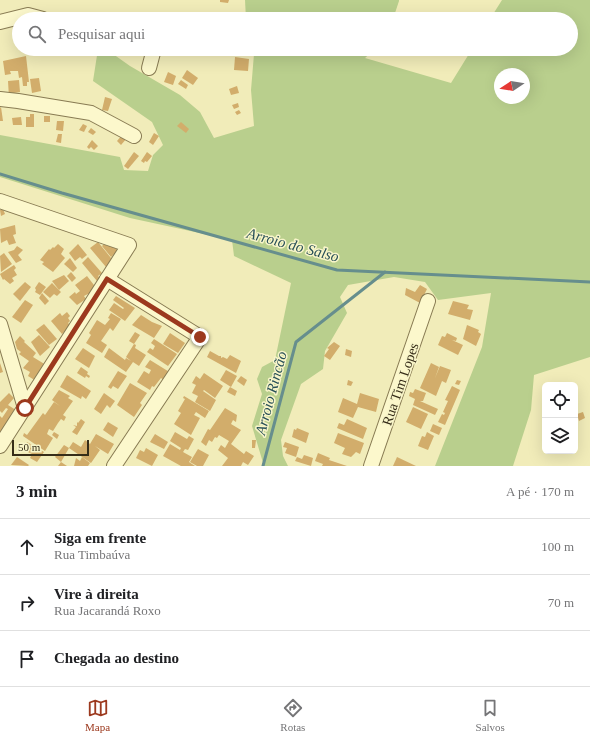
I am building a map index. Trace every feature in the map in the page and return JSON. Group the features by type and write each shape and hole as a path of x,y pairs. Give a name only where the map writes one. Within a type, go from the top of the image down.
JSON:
{"street":[{"path":"0,22 12,19"},
{"path":"149,68 152,56"},
{"path":"0,100 18,101 91,113 134,136"},
{"path":"0,201 129,245 0,446"},
{"path":"107,279 200,337 114,466"},
{"name":"Rua Tim Lopes","path":"371,466 428,301"},
{"path":"0,324 25,408"}],"green space":[{"path":"245,0 399,0 395,12 246,12"},
{"path":"502,0 590,0 590,357 534,375 531,410 513,466 435,466 482,347 491,293 438,300 425,282 394,277 348,285 340,297 347,313 325,351 323,369 301,384 281,440 283,456 288,466 264,466 252,426 262,394 257,379 262,367 275,360 291,283 234,256 232,240 130,218 0,177 0,135 120,157 124,170 148,171 153,155 163,145 152,122 93,81 97,56 116,56 130,66 180,95 200,112 214,138 254,126 251,90 254,56 367,56 365,58 451,83 468,56 578,56 578,12 494,12"}],"building":[{"path":"220,0 229,0 228,3 220,2"},
{"path":"26,56 29,82 27,82 27,86 23,86 22,77 19,78 18,71 10,71 11,74 5,75 3,61"},
{"path":"235,57 249,59 248,71 234,70"},
{"path":"187,70 198,78 193,85 182,78"},
{"path":"168,72 176,76 173,85 164,82"},
{"path":"39,78 41,91 32,93 30,79"},
{"path":"19,80 20,92 14,93 15,98 9,98 8,81"},
{"path":"181,80 188,85 186,89 178,84"},
{"path":"237,86 239,93 231,95 229,89"},
{"path":"105,97 112,99 108,111 102,110"},
{"path":"238,103 239,107 234,109 232,105"},
{"path":"1,107 3,121 0,121"},
{"path":"239,110 241,113 237,115 235,112"},
{"path":"30,114 34,114 34,127 26,127 26,117 30,117"},
{"path":"44,116 50,116 50,122 44,122"},
{"path":"21,117 22,125 13,125 12,118"},
{"path":"57,121 64,121 63,131 56,130"},
{"path":"181,122 189,129 186,133 177,126"},
{"path":"83,124 87,126 84,132 79,130"},
{"path":"91,128 96,132 93,135 88,132"},
{"path":"154,133 159,136 153,145 149,142"},
{"path":"58,134 62,134 61,143 56,142"},
{"path":"123,134 127,138 121,145 117,141"},
{"path":"92,140 98,146 94,150 91,147 89,149 87,147"},
{"path":"134,152 139,156 128,169 124,166"},
{"path":"147,152 152,156 147,162 145,161 144,163 141,161"},
{"path":"3,209 5,214 1,216 0,210"},
{"path":"15,225 16,234 13,235 16,243 9,245 7,240 1,243 0,229"},
{"path":"98,242 111,258 121,249 113,261 106,267 90,248"},
{"path":"105,243 107,246 109,244 113,245 118,251 111,257 102,246"},
{"path":"58,244 64,249 61,254 65,258 53,272 42,264 44,262 40,260 49,249 54,248"},
{"path":"78,244 87,255 82,259 80,257 75,261 69,253"},
{"path":"17,246 23,250 18,255 22,260 16,263 8,252 14,250"},
{"path":"4,253 12,264 1,272 0,256"},
{"path":"88,257 102,273 98,276 100,278 97,281 82,263"},
{"path":"70,258 77,268 73,272 64,264"},
{"path":"14,265 16,268 14,270 17,275 12,278 14,281 10,284 4,279 3,280 0,274"},
{"path":"71,272 76,278 72,282 67,276"},
{"path":"64,275 69,281 59,290 52,281"},
{"path":"87,276 97,289 89,295 84,296 86,299 77,305 69,297 75,292 76,294 80,291 75,285"},
{"path":"25,282 31,287 20,301 13,294"},
{"path":"39,282 46,287 40,295 35,292 35,288"},
{"path":"52,283 61,292 57,296 54,294 50,298 43,292"},
{"path":"420,285 427,289 420,303 405,295 406,288 415,292"},
{"path":"42,293 49,301 45,305 39,298"},
{"path":"116,296 135,308 125,321 109,310 114,303 123,309 124,308 113,300"},
{"path":"25,300 33,305 21,323 12,317"},
{"path":"453,301 469,305 467,309 473,310 470,320 448,314"},
{"path":"67,312 70,316 68,318 70,321 68,323 71,326 62,334 51,321 60,313 62,316"},
{"path":"111,313 121,319 113,331 110,328 101,341 107,345 102,353 86,343 91,335 89,333 97,320 105,325 110,319 108,318"},
{"path":"141,315 162,326 154,338 132,325"},
{"path":"44,324 57,339 49,345 36,330"},
{"path":"467,325 479,330 478,332 481,334 476,346 463,339"},
{"path":"135,332 140,335 134,344 129,341"},
{"path":"170,333 185,343 178,353 163,344"},
{"path":"447,333 457,338 456,341 452,340 463,345 458,355 438,345 442,336 445,337"},
{"path":"39,335 50,347 40,356 31,342"},
{"path":"20,336 36,353 33,357 46,365 36,381 28,376 30,372 23,368 29,361 19,354 21,352 17,349 15,342"},
{"path":"154,339 177,354 168,366 147,352 150,348 153,350 155,346 151,343"},
{"path":"334,342 340,346 330,360 324,356 329,349 327,348"},
{"path":"134,344 136,345 135,348 146,355 139,366 133,362 126,372 104,357 109,348 125,360 126,358 131,361 126,357"},
{"path":"83,348 95,356 89,368 75,359"},
{"path":"346,349 352,351 351,357 345,355"},
{"path":"210,351 221,356 221,358 223,357 227,359 230,355 241,361 236,373 207,357"},
{"path":"150,360 171,373 165,381 161,378 154,387 152,386 150,390 137,382 144,371 149,374 151,370 145,367"},
{"path":"0,363 3,372 0,373"},
{"path":"431,363 439,367 435,378 440,366 451,370 446,383 442,381 436,396 420,388"},
{"path":"81,367 88,372 87,374 90,376 89,378 86,376 85,378 77,373"},
{"path":"226,370 237,376 231,387 220,380"},
{"path":"118,371 127,376 118,389 113,386 111,389 108,387"},
{"path":"204,373 223,386 215,398 204,390 203,391 216,400 210,411 195,402 198,396 192,393 196,385 192,383 196,376 200,379"},
{"path":"67,375 91,391 86,399 82,396 81,399 60,387"},
{"path":"241,376 247,380 244,386 237,381"},
{"path":"348,380 353,382 351,386 347,385"},
{"path":"457,380 461,381 459,385 455,384"},
{"path":"130,383 147,393 140,403 142,405 134,417 117,405"},
{"path":"452,386 460,390 445,425 438,422 442,414 444,415 445,413 443,412 448,401 445,400"},
{"path":"230,387 237,391 235,396 227,392"},
{"path":"415,389 426,393 423,401 420,401 438,409 435,415 413,405 415,399 409,396 410,392 413,393"},
{"path":"59,390 70,396 68,398 73,401 63,415 66,417 64,421 61,419 53,431 49,429 47,434 53,438 45,451 23,436 24,433 27,435 43,413 45,415 54,402 60,406 52,400"},
{"path":"9,393 14,398 8,405 19,412 0,439 0,416 2,418 8,409 6,408 2,413 0,411 0,402"},
{"path":"104,393 115,401 110,408 107,405 101,414 94,409"},
{"path":"360,393 379,399 376,412 358,407 353,418 338,412 343,398 357,404"},
{"path":"184,396 209,411 205,418 196,412 194,415 200,418 191,435 174,424 181,413 178,411 185,399 183,398"},
{"path":"413,407 428,414 421,429 406,422"},
{"path":"225,408 237,415 236,422 233,420 231,424 241,430 231,444 244,454 246,451 254,456 248,465 243,462 241,466 222,466 228,458 218,450 221,445 225,448 229,441 219,435 217,438 215,437 212,442 209,440 206,446 201,442 208,429 210,430"},
{"path":"583,412 585,418 579,421 578,414"},
{"path":"81,419 85,422 77,435 72,432 76,427 73,425 77,426 77,422 78,423"},
{"path":"347,419 367,428 363,439 337,428 339,423 344,425"},
{"path":"108,422 118,428 113,437 103,430"},
{"path":"433,424 442,428 439,435 430,431"},
{"path":"297,428 309,433 306,443 292,437 294,429 296,430"},
{"path":"54,432 59,435 57,439 52,435"},
{"path":"175,432 187,439 189,436 194,439 188,450 185,449 183,452 192,457 189,462 195,466 181,466 163,456 170,444 180,450 181,448 170,441"},
{"path":"427,432 434,436 428,450 418,446 422,436 425,437"},
{"path":"338,433 364,443 360,454 356,452 351,457 342,454 345,448 334,443"},
{"path":"96,434 114,444 108,454 95,446 100,450 91,463 69,448 73,442 81,447 85,440 90,444"},
{"path":"155,434 168,442 164,449 150,442"},
{"path":"252,440 256,440 255,448 252,448"},
{"path":"27,442 44,452 37,462 30,458 32,454 22,449"},
{"path":"285,442 299,447 296,457 285,453 287,448 283,447"},
{"path":"64,445 69,448 61,462 55,457"},
{"path":"146,448 158,455 152,466 136,458 140,450 144,452"},
{"path":"198,449 209,455 203,466 197,466 190,462"},
{"path":"318,453 330,458 329,460 347,466 322,466 323,464 315,461"},
{"path":"304,455 313,458 311,466 295,461 297,457 302,459"},
{"path":"17,457 29,465 11,465"},
{"path":"82,457 90,463 88,466 74,466 76,458 80,461"},
{"path":"397,457 416,466 393,466"},
{"path":"61,462 67,466 58,466"}],"waterway":[{"name":"Arroio do Salso","path":"0,174 62,193 337,270 590,282"},
{"name":"Arroio Rincão","path":"263,466 296,342 385,272"}],"route":[{"path":"25,408 107,279 200,337"}]}
